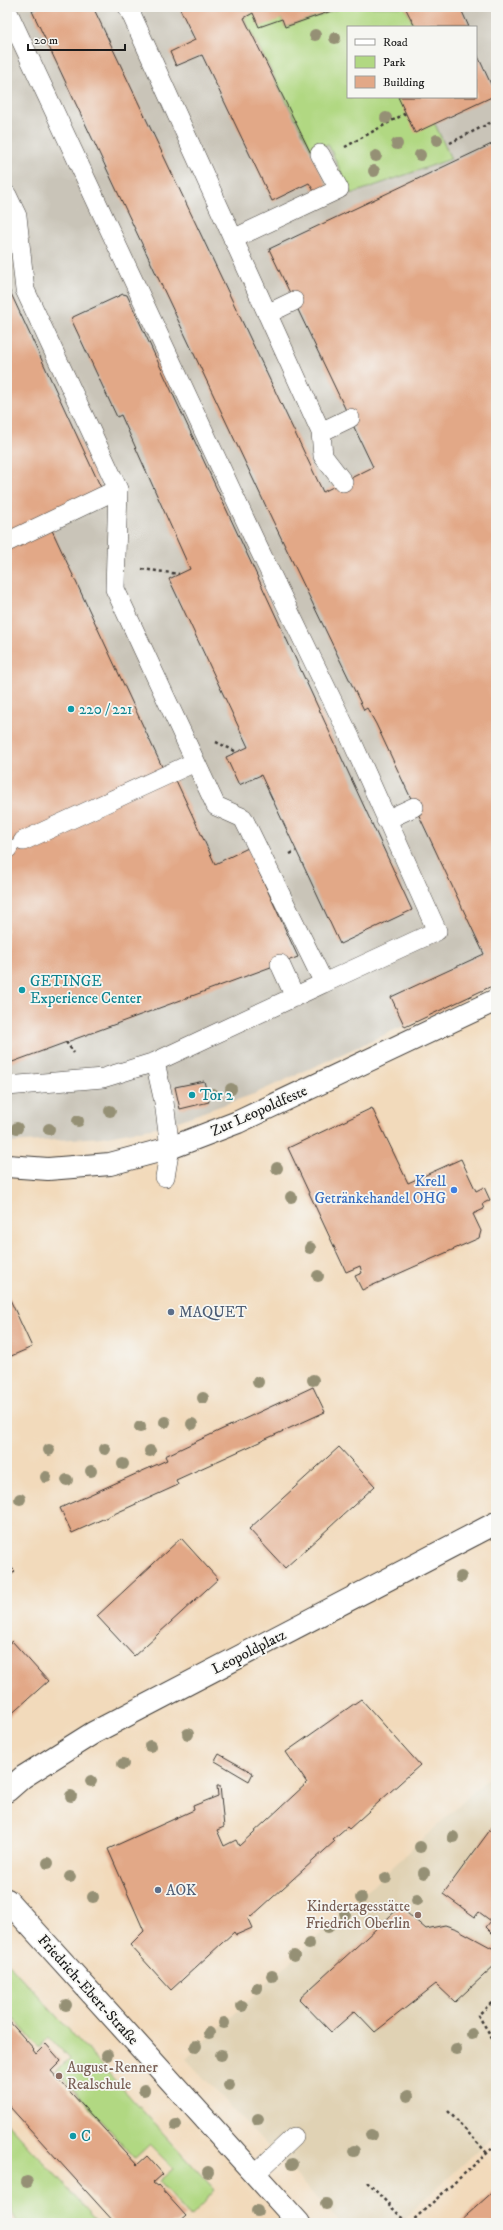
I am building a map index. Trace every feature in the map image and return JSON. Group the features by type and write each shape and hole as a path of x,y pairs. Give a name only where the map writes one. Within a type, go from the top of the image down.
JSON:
{"street":[{"name":"Zur Leopoldfeste","path":"7,1166 48,1169 110,1164 170,1148 238,1122 496,1000"},
{"name":"Leopoldplatz","path":"7,1791 23,1777 93,1733 496,1523"},
{"name":"Friedrich-Ebert-Straße","path":"7,1900 299,2223"}],"lane":[{"path":"128,7 321,432 323,456 343,482"},
{"path":"7,10 255,541 350,737 437,931 155,1062 103,1078 7,1086"},
{"path":"234,239 339,189 322,156"},
{"path":"7,195 17,216 18,293 118,489 115,590 194,762 216,806 243,818 324,983"},
{"path":"267,314 294,301"},
{"path":"321,432 350,418"},
{"path":"7,542 66,512 118,489"},
{"path":"13,846 194,762"},
{"path":"386,820 414,807"},
{"path":"280,964 295,997"},
{"path":"155,1062 164,1102 170,1148 165,1177"},
{"path":"255,2174 294,2137"}],"path":[{"path":"322,156 406,113"},
{"path":"450,143 496,120"},
{"path":"116,565 179,574"},
{"path":"66,1042 71,1050"},
{"path":"496,1999 478,2015 496,2044"},
{"path":"448,2111 487,2153"},
{"path":"410,2223 496,2145"},
{"path":"367,2182 407,2223"}],"shaded area":[{"path":"7,7 496,7 496,984 254,1094 167,1125 102,1137 7,1143"},
{"name":"Kindertagesstätte Friedrich Oberlin","path":"496,1771 496,2134 399,2223 340,2223 186,2059"}],"green space":[{"path":"344,7 405,7 414,26 347,26 347,98 399,98 435,124 451,159 351,194 328,144 312,151 244,18 253,13 282,19 285,27"},
{"path":"7,1962 215,2190 190,2217 159,2181 173,2169 149,2145 135,2158 57,2071 69,2058 49,2037 39,2048 7,2011"},
{"path":"7,2123 99,2223 18,2223 10,2203 8,2190"}],"building":[{"path":"40,7 93,7 323,492 373,467 269,249 496,142 496,984 405,1027 391,997 484,954 376,724 367,708 364,710 271,517 32,11"},
{"path":"179,7 343,7 285,27 282,19 259,27 253,13 244,18 327,186 314,191 309,183 272,201 202,55 176,66 170,52 195,40"},
{"path":"405,7 460,7 469,26 414,26"},
{"path":"477,54 496,95 415,133 398,98 477,98"},
{"path":"7,285 103,492 50,526 164,771 174,776 215,864 248,848 298,957 7,1064"},
{"path":"123,294 127,295 412,910 340,944 261,775 239,785 226,757 248,747 169,579 190,569 121,415 117,417 72,321 73,317"},
{"name":"Tor 2","path":"204,1081 209,1102 180,1109 175,1087"},
{"path":"372,1108 408,1183 461,1159 476,1191 484,1187 490,1200 482,1204 484,1209 473,1214 481,1231 479,1238 362,1290 355,1276 362,1273 360,1266 346,1272 288,1148"},
{"path":"7,1293 32,1347 9,1357 7,1352"},
{"path":"313,1387 325,1412 176,1480 178,1485 72,1533 60,1508 167,1460 165,1456"},
{"path":"339,1447 375,1486 285,1568 249,1529"},
{"path":"181,1538 218,1579 134,1656 97,1616"},
{"path":"7,1563 15,1571 7,1580"},
{"path":"12,1641 48,1681 7,1718 7,1645"},
{"path":"361,1699 420,1765 349,1829 347,1827 333,1839 335,1841 251,1917 249,1915 247,1917 252,1928 236,1935 234,1932 171,1990 130,1945 144,1931 108,1849 194,1810 193,1806 218,1796 217,1786 220,1786 224,1827 217,1830 224,1846 236,1840 239,1846 307,1783 286,1752"},
{"path":"219,1754 253,1773 249,1781 215,1761"},
{"name":"Kindertagesstätte Friedrich Oberlin","path":"496,1822 496,1937 486,1927 491,1921 479,1912 475,1917 443,1894"},
{"name":"Kindertagesstätte Friedrich Oberlin","path":"400,1907 426,1929 445,1925 457,1929 492,1948 496,1944 496,1964 455,2002 436,1984 375,2032 355,2011 331,2032 299,1999"},
{"name":"C","path":"7,2019 34,2049 33,2050 36,2054 46,2044 61,2061 51,2071 137,2165 147,2156 163,2174 153,2183 157,2186 158,2185 186,2216 178,2223 115,2223 9,2106 7,2108"},
{"path":"496,2189 496,2223 458,2223"}],"place":[{"name":"220 / 221","path":"71,709"},
{"name":"GETINGE Experience Center","path":"22,990"},
{"name":"Tor 2","path":"192,1095"},
{"name":"Krell Getränkehandel OHG","path":"454,1190"},
{"name":"MAQUET","path":"171,1312"},
{"name":"AOK","path":"158,1890"},
{"name":"Kindertagesstätte Friedrich Oberlin","path":"418,1915"},
{"name":"August-Renner Realschule","path":"59,2076"},
{"name":"C","path":"73,2136"}]}
